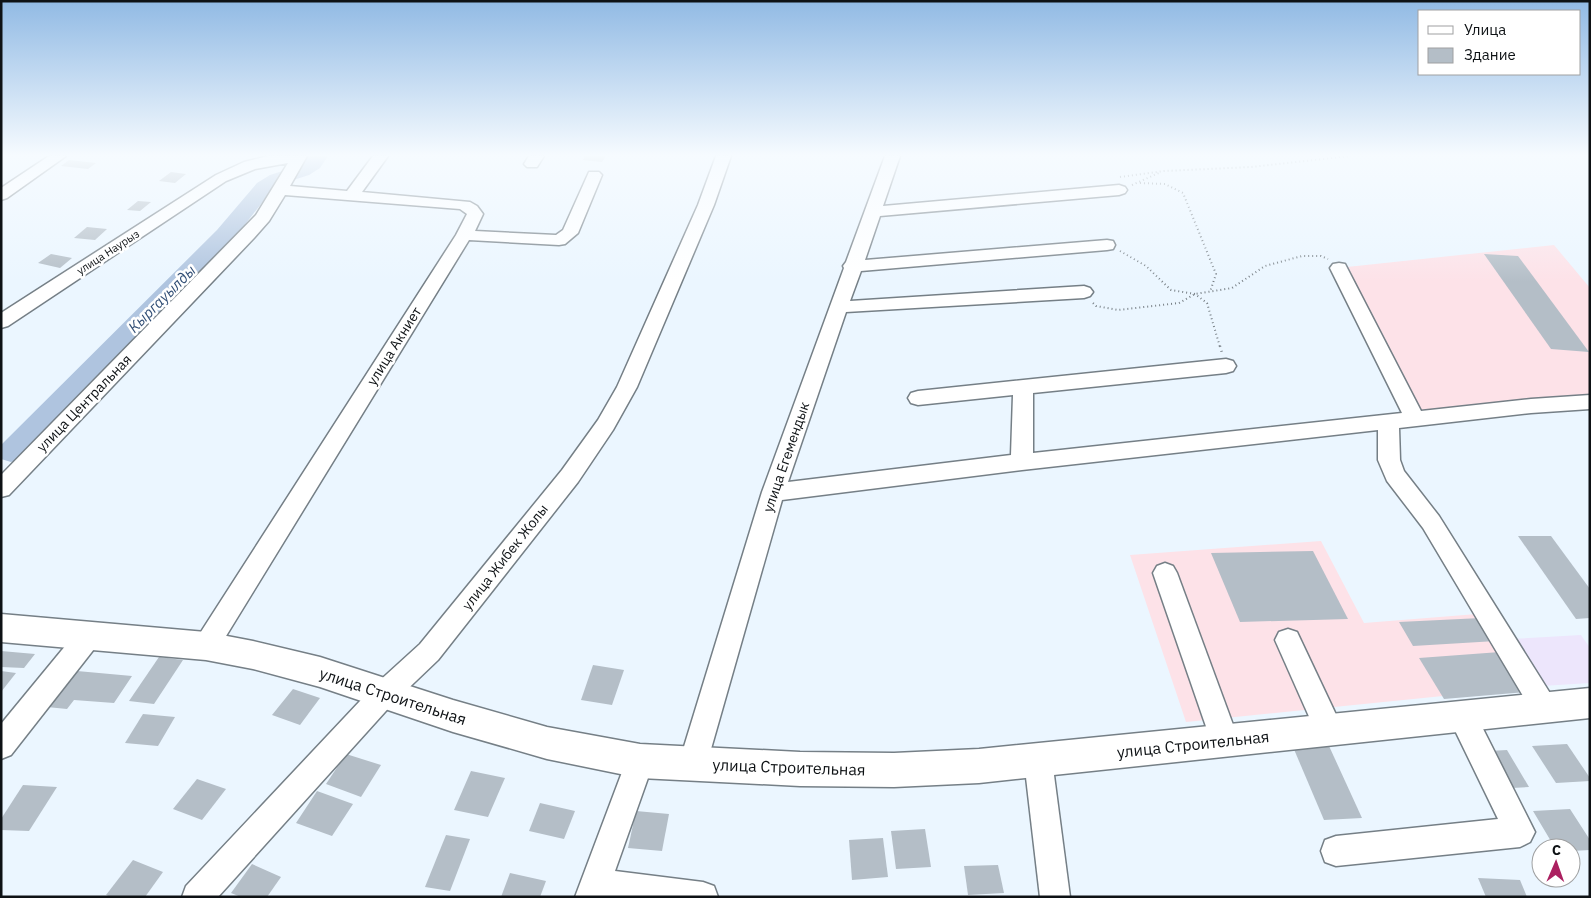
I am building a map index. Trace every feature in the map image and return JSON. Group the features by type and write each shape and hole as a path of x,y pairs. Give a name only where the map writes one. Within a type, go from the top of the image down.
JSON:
{"main road":[{"name":"улица Строительная","path":"1,628 206,646 253,655 320,672 453,716 547,742 640,761 800,769 894,770 979,766 1590,703"}],"street":[{"name":"улица Наурыз","path":"1,322 191,198"},
{"name":"улица Центральная","path":"1,490 222,262 262,218 275,198"},
{"name":"улица Акниет","path":"206,646 464,235 475,214 464,205 385,198"},
{"path":"464,235 559,240 570,233 585,198"},
{"name":"улица Жибек Жолы","path":"197,897 385,693 429,652 570,476 606,425 635,369 709,198"},
{"name":"улица Егемендык","path":"693,763 773,492 840,306 852,266 878,198"},
{"path":"873,212 996,198"},
{"path":"852,266 1107,245"},
{"path":"1339,268 1415,419"},
{"path":"840,306 1084,292"},
{"path":"918,398 1226,366"},
{"path":"1022,462 1023,387"},
{"path":"773,492 1022,462 1531,406 1590,402"},
{"path":"1388,422 1389,460 1395,475 1431,522 1544,707"},
{"path":"1165,572 1225,741"},
{"path":"1,746 89,636"},
{"path":"1288,640 1329,730"},
{"path":"1336,851 1520,832 1462,716"},
{"path":"1038,760 1055,897"},
{"path":"640,761 593,890 703,897"}],"path":[{"path":"1185,198 1216,274 1210,292"},
{"path":"1107,245 1127,254 1146,266 1171,290 1195,294 1232,288 1265,266 1302,256 1321,256 1332,261 1339,268"},
{"path":"1084,292 1096,306 1118,310 1179,303 1195,294"},
{"path":"1195,294 1207,303 1226,366"}],"shaded area":[{"path":"1554,245 1590,288 1590,395 1528,399 1420,411 1347,267"},
{"path":"1321,541 1364,623 1477,614 1522,688 1186,722 1130,555"},
{"path":"1581,635 1590,648 1590,683 1542,686 1511,639"}],"building":[{"path":"138,201 151,202 140,211 127,210"},
{"path":"87,227 107,229 95,240 74,238"},
{"path":"51,254 72,258 60,268 38,263"},
{"path":"1484,254 1518,256 1589,352 1551,349"},
{"path":"1518,536 1551,536 1590,589 1590,618 1576,619"},
{"path":"1313,551 1348,619 1240,622 1211,553"},
{"path":"1481,618 1496,641 1413,646 1399,622"},
{"path":"1,651 35,654 24,668 1,667"},
{"path":"1500,652 1527,692 1444,699 1419,658"},
{"path":"87,657 77,671 132,676 114,703 74,700 67,709 37,706"},
{"path":"159,657 183,660 154,704 129,701"},
{"path":"593,665 624,670 612,705 581,700"},
{"path":"1,671 16,673 1,692"},
{"path":"293,689 320,698 300,725 272,715"},
{"path":"143,714 175,717 158,746 125,743"},
{"path":"1567,744 1590,778 1590,781 1556,783 1532,746"},
{"path":"1329,746 1362,818 1324,820 1293,747"},
{"path":"1507,750 1529,787 1493,789 1471,752"},
{"path":"346,754 381,765 361,797 326,784"},
{"path":"471,771 505,778 488,817 454,810"},
{"path":"197,779 226,789 202,820 173,809"},
{"path":"23,785 57,787 29,831 1,830 1,819"},
{"path":"317,791 353,804 332,836 296,823"},
{"path":"540,803 575,811 564,839 529,831"},
{"path":"1570,809 1590,840 1590,850 1581,850 1581,838 1549,838 1533,811"},
{"path":"636,811 669,814 662,851 628,848"},
{"path":"925,829 931,867 896,869 891,831"},
{"path":"446,835 470,839 450,891 425,887"},
{"path":"883,838 888,877 852,880 849,840"},
{"path":"133,860 163,872 145,897 111,897 106,895"},
{"path":"252,864 281,877 267,897 241,897 231,893"},
{"path":"998,865 1004,893 968,895 964,866"},
{"path":"510,873 546,881 540,897 501,897"},
{"path":"1478,878 1520,880 1527,897 1486,897"}],"waterway":[{"name":"Кыргауылды","path":"11,452 225,235 255,198"}]}
